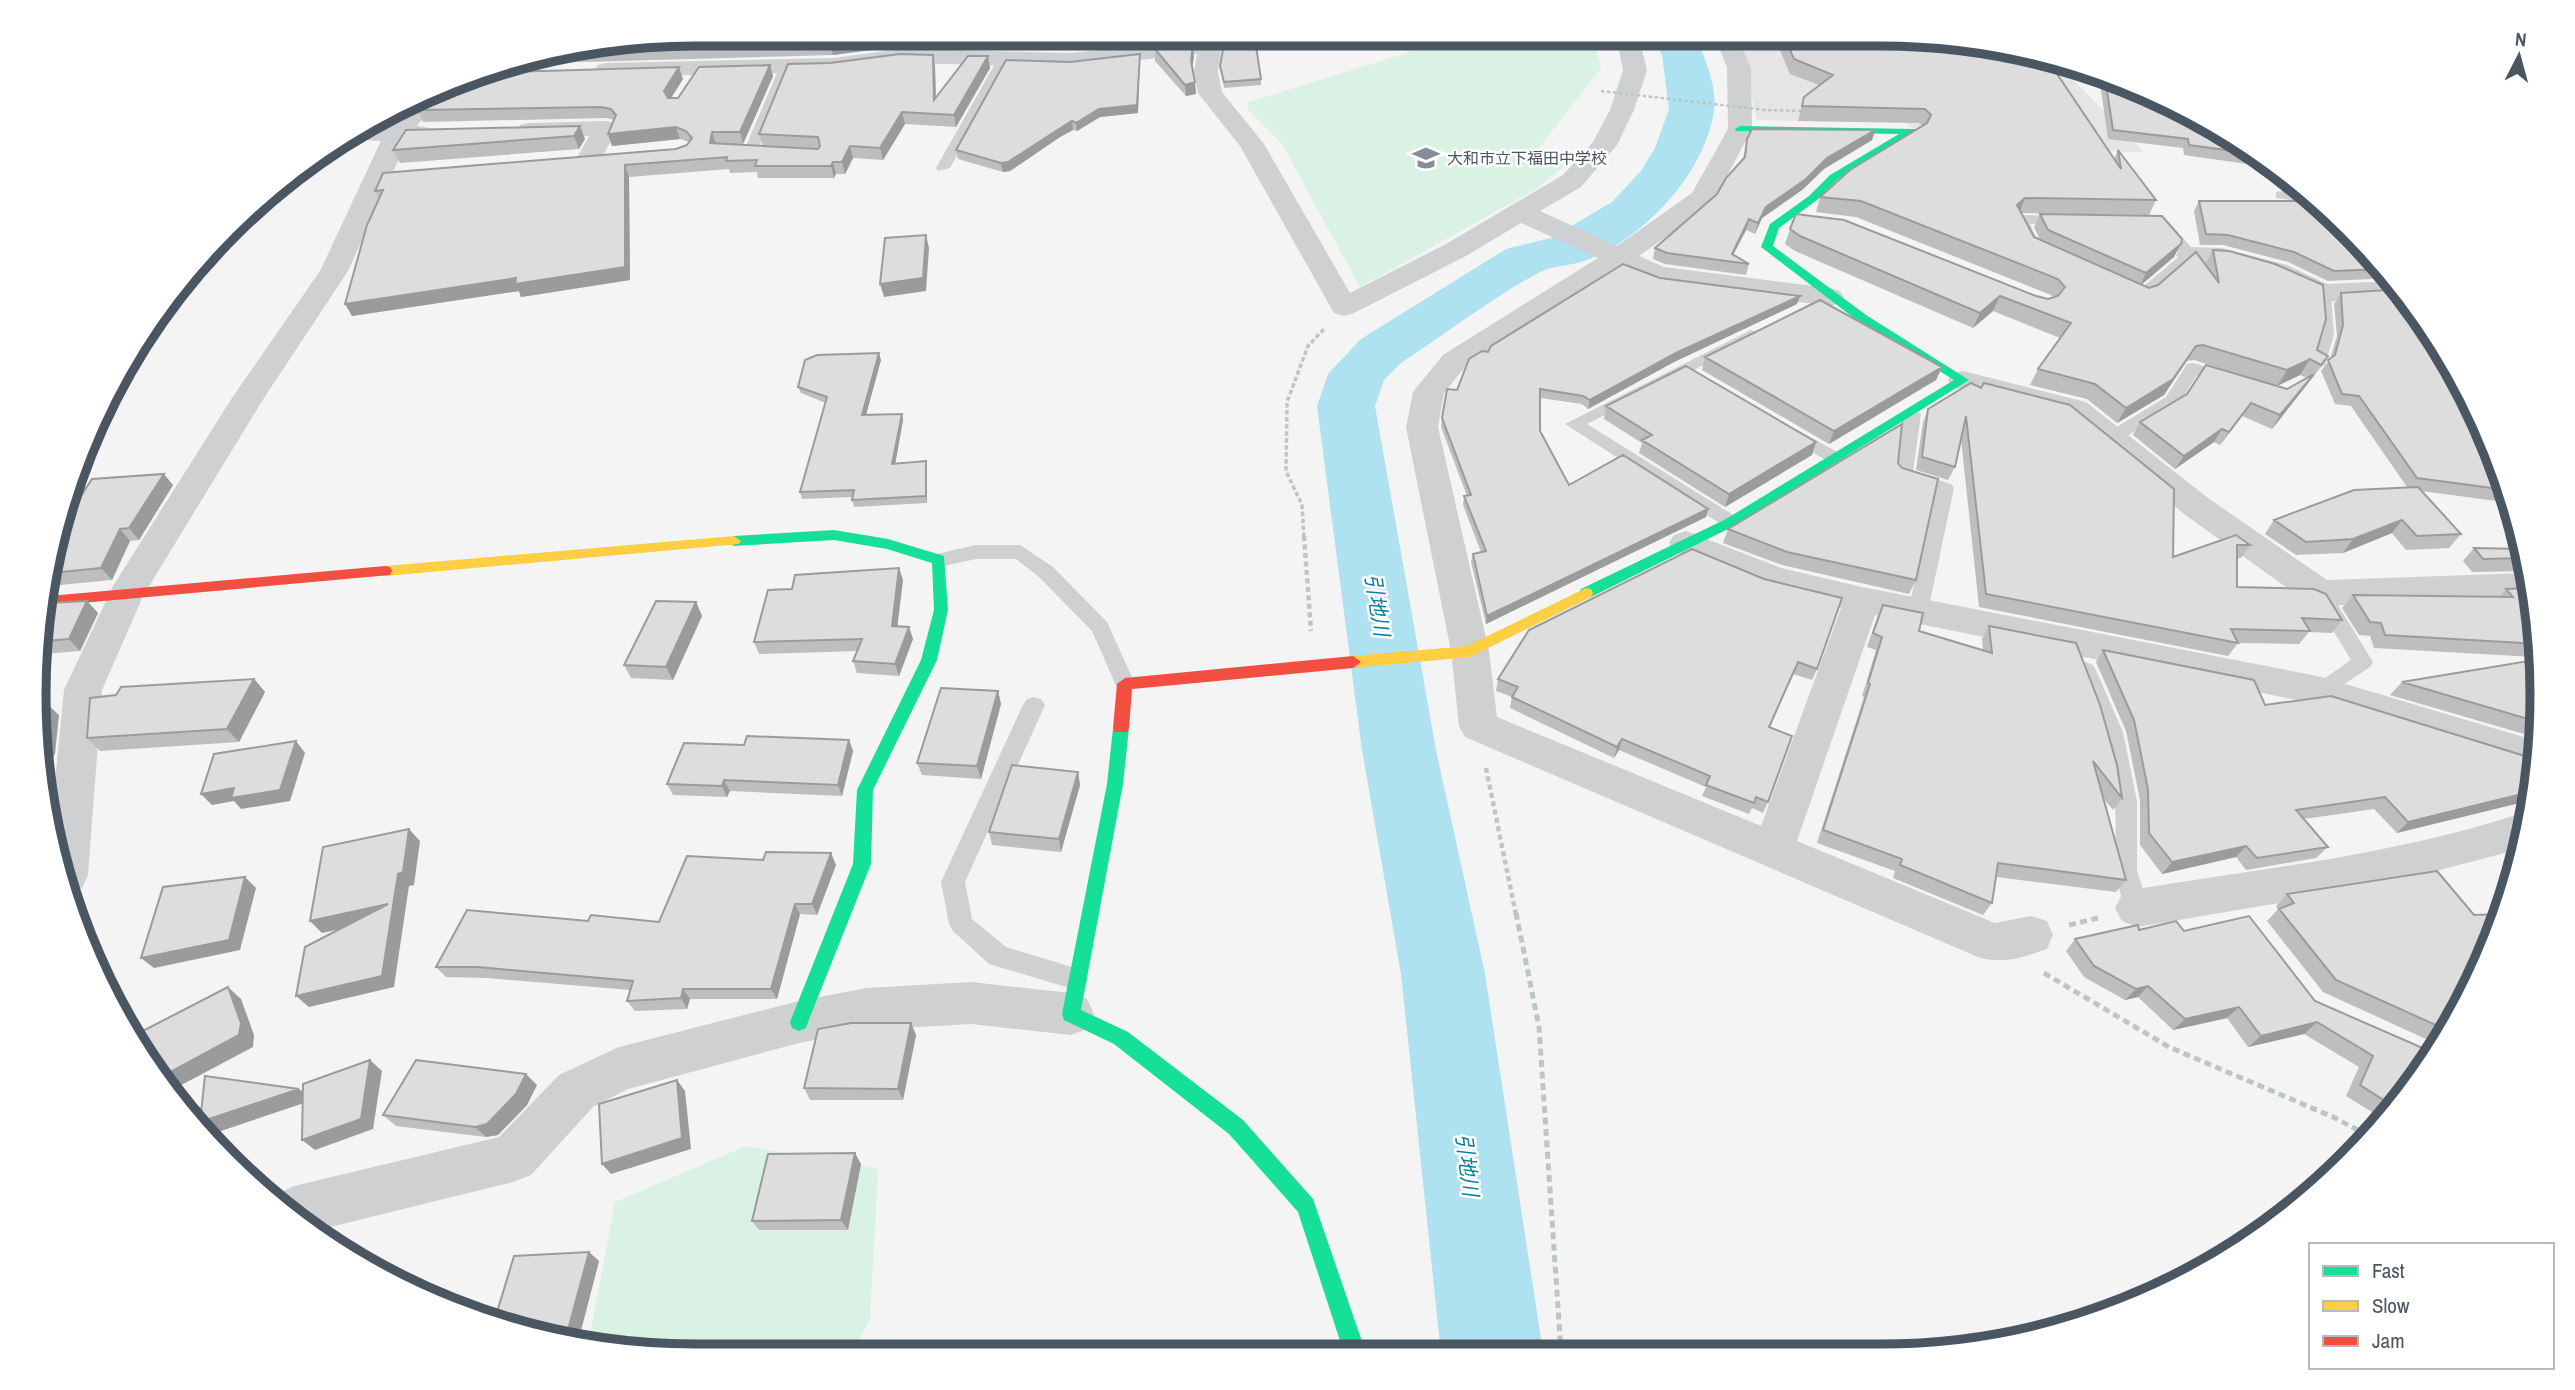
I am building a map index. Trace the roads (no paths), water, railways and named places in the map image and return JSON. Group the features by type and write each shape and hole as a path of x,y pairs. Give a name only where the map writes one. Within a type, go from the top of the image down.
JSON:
{"street":[{"path":"584,71 694,77 902,56 1071,60 1168,46"},
{"path":"1209,46 1206,72 1210,93 1251,144 1344,307 1526,216 1572,181 1604,145 1622,110 1635,70 1630,46"},
{"path":"1730,46 1739,68 1742,103 1740,129 1703,198 1454,361 1429,393 1422,427 1470,651 1479,726 1773,850 2013,939"},
{"path":"68,863 83,690 126,595 248,398 334,271 390,175 397,134 419,107"},
{"path":"508,131 606,128 590,158"},
{"path":"1740,129 1911,131 1834,177 1813,198 1774,226 1767,247 1817,303"},
{"path":"368,134 439,133"},
{"path":"564,160 616,155"},
{"path":"1526,216 1658,275 1817,303 1963,380 2074,409 2196,506 2320,593 2520,586"},
{"path":"1784,219 1821,222"},
{"path":"2190,255 2222,256 2277,271 2323,293 2387,290"},
{"path":"1074,996 1115,785 1125,684 1470,651 1731,522 1912,414 1963,380"},
{"path":"53,601 766,537 834,535 888,544 939,559 941,610 929,660 865,790 862,864 799,1022"},
{"path":"1686,543 1773,579 1862,600 2073,639 2322,691 2526,754"},
{"path":"1773,850 1862,600"},
{"path":"2137,908 2237,905 2497,840 2514,833"},
{"path":"300,1210 513,1158 576,1091 620,1069 799,1022 866,1009 1074,996 1121,1038 1236,1127 1307,1206 1352,1344"}],"lane":[{"path":"948,46 951,57"},
{"path":"943,168 1004,58"},
{"path":"721,150 757,152 786,67"},
{"path":"2281,195 2296,197"},
{"path":"2020,219 2161,222 2190,255 2142,296 2034,248 2020,219"},
{"path":"2317,365 2326,335 2323,293"},
{"path":"1731,522 1574,424 1681,368 1768,327"},
{"path":"1681,368 1705,382"},
{"path":"2111,438 2172,401 2193,368 2243,383"},
{"path":"1912,414 1903,475 1945,488 1918,611"},
{"path":"1776,424 1835,458"},
{"path":"939,559 976,552 1020,552 1046,572 1100,627 1125,684"},
{"path":"2320,593 2363,662 2322,691"},
{"path":"2073,639 2112,733 2126,801 2125,871 2137,908"},
{"path":"1034,705 953,882 961,924 998,956 1074,996"}],"waterway":[{"name":"引地川","path":"1491,1344 1443,974 1399,750 1346,406 1357,374 1381,351 1524,260 1569,249 1630,213 1661,179 1679,148 1692,109 1684,55 1679,46"}],"place":[{"name":"大和市立下福田中学校","path":"1426,158"}]}
